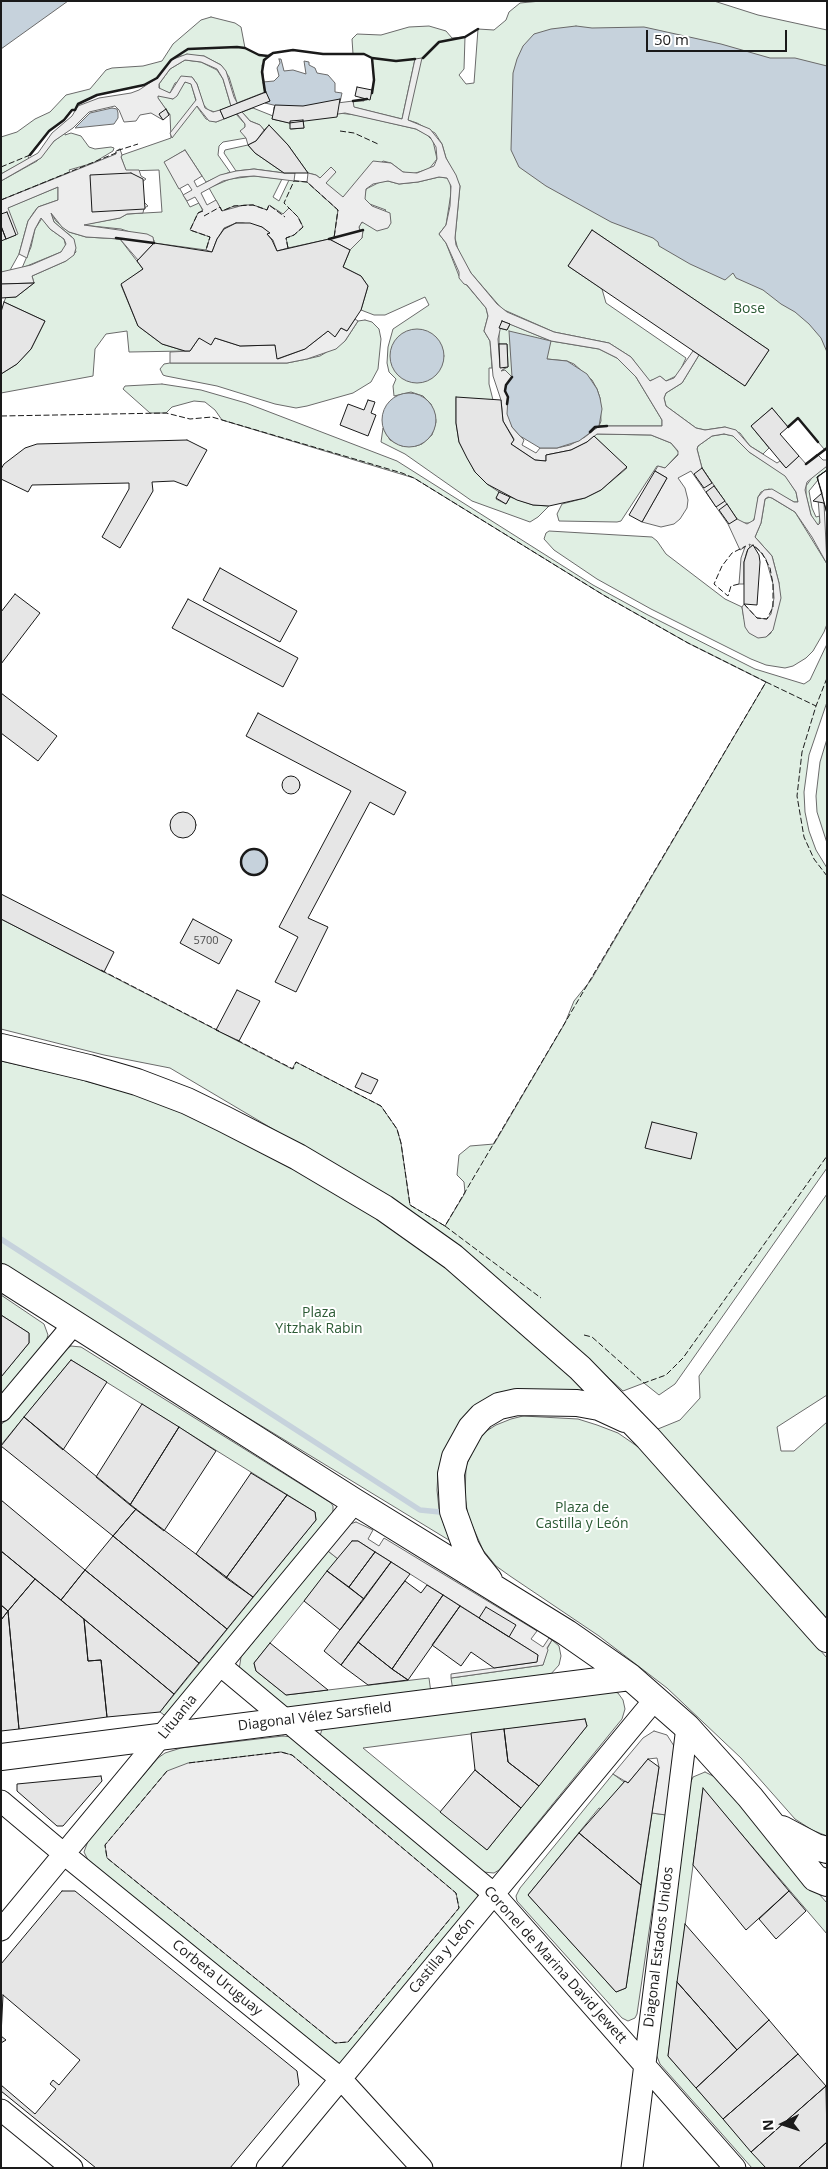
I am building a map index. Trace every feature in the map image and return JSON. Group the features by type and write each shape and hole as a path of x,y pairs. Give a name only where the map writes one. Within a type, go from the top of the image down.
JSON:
{"main road":[{"path":"1,1047 89,1068 137,1082 187,1101 298,1157 376,1204 453,1257 580,1368 632,1422 827,1640"},
{"path":"1,1277 73,1325 354,1502 567,1633 630,1677 687,1727 823,1884"},
{"path":"499,1591 474,1560 458,1530 453,1511 452,1474 455,1457 471,1428 482,1416 499,1406 534,1401 584,1404 599,1408 632,1422"},
{"name":"Diagonal Vélez Sarsfield","path":"1,1757 630,1677"},
{"path":"772,1824 816,1847 827,1850"}],"street":[{"path":"1,1411 73,1325"},
{"name":"Lituania","path":"1,1930 354,1502"},
{"name":"Coronel de Marina David Jewett","path":"220,1665 494,1894 734,2168"},
{"name":"Castilla y León","path":"267,2168 656,1698"},
{"name":"Diagonal Estados Unidos","path":"632,2168 687,1727"},
{"name":"Corbeta Uruguay","path":"1,1801 341,2078 422,2168"},
{"path":"1,2110 72,2168"}],"green space":[{"name":"Bose","path":"541,1 714,1 758,15 827,30 827,448 824,449 798,418 788,427 772,408 751,426 769,448 763,454 750,446 740,433 725,427 705,430 696,428 666,406 664,398 666,393 682,383 699,355 745,386 769,350 592,230 568,266 602,289 606,303 686,358 678,375 666,381 661,377 649,381 631,357 609,343 554,332 502,309 471,273 459,254 455,238 460,186 446,158 442,144 435,133 408,120 415,59 402,119 353,107 353,101 364,101 364,98 370,99 374,80 372,58 364,54 353,54 352,39 357,34 381,35 409,27 429,26 446,31 452,38 465,37 464,69 459,75 466,84 474,83 478,29 494,30 506,20 509,12 520,3"},
{"path":"211,17 235,23 241,27 245,48 259,55 268,56 262,65 265,92 237,103 229,77 221,65 204,56 179,56 171,60 157,78 144,85 97,95 78,104 75,110 71,110 64,120 49,131 28,156 29,159 1,174 1,137 17,132 35,119 50,112 66,95 90,89 106,70 143,66 162,61 173,44 201,20"},
{"path":"185,60 201,62 217,70 223,79 231,106 215,112 208,110 203,104 197,84 192,77 175,83 170,93 160,90 159,84 170,69"},
{"path":"185,82 191,83 198,108 206,119 216,122 236,114 245,124 246,138 223,142 219,146 218,155 230,172 206,182 185,150 165,162 190,207 199,203 203,211 198,213 210,237 206,250 154,243 154,240 121,229 82,225 120,218 127,214 162,212 159,170 126,171 121,157 122,155 171,138 170,115 157,97 160,95 173,99"},
{"path":"253,108 273,116 272,119 290,123 291,129 304,128 303,120 339,113 356,115 416,129 426,134 433,141 437,159 429,169 412,174 403,172 391,163 383,161 342,198 325,183 335,172 331,167 320,178 308,173 288,145 269,125 264,130 260,125 250,121 242,112"},
{"path":"65,133 65,135 71,133 81,136 89,147 95,149 111,147 114,148 113,151 93,163 69,170 70,172 1,200 1,181 37,161 54,141"},
{"path":"248,145 255,153 284,173 254,169 236,171 224,153 225,150"},
{"path":"254,176 282,179 273,197 279,201 289,180 307,182 338,210 334,238 288,248 286,238 294,235 289,208 283,215 277,210 267,210 253,205 234,206 222,211 209,188 230,179"},
{"path":"439,177 447,178 450,181 451,193 446,225 439,234 446,243 459,276 486,308 488,316 484,331 490,341 492,368 489,368 489,384 493,400 456,398 456,423 459,442 475,472 487,484 499,492 496,499 506,504 510,497 533,505 549,506 530,522 472,501 405,454 381,442 383,428 390,440 402,446 422,444 432,435 436,422 431,404 423,396 411,392 394,396 393,386 396,379 389,372 387,363 388,347 393,329 429,305 425,297 385,315 374,315 361,310 368,286 361,276 343,267 350,250 362,238 363,230 360,231 359,227 361,223 365,222 370,227 386,210 367,203 364,199 366,189 380,182 388,181 399,184"},
{"path":"58,187 58,200 38,207 34,212 28,221 19,254 9,272 1,272 1,241 7,208"},
{"path":"51,213 56,221 69,232 86,237 120,239 143,269 121,285 138,326 162,344 185,351 129,352 127,331 106,334 95,349 93,376 1,393 1,374 17,364 31,349 45,321 4,302 6,297 16,297 34,283 32,276 66,261 76,252 72,237 54,222"},
{"path":"42,218 50,229 64,239 66,247 61,252 22,268 31,247 35,229"},
{"path":"358,321 372,322 379,329 381,339 378,369 371,382 353,393 307,406 296,408 275,404 217,386 166,376 163,375 160,369 164,364 170,363 287,363 320,356 345,341"},
{"path":"510,324 551,341 599,349 617,358 636,377 662,420 662,426 599,426 601,421 600,398 597,389 592,380 574,364 567,361 547,359 512,377 506,371 503,372 502,370 508,367 507,344 499,344 499,328 507,330"},
{"path":"162,384 201,390 246,403 397,461 593,585 755,669 804,684 810,680 827,644 827,702 809,755 804,792 805,812 809,831 816,850 827,868 827,1168 675,1384 659,1395 644,1383 623,1391 526,1303 288,1138 170,1068 104,1055 1,1029 1,919 292,1069 296,1062 381,1106 397,1129 401,1143 410,1205 445,1226 465,1193 464,1182 457,1175 459,1155 470,1146 494,1144 565,1023 574,1001 591,980 766,682 688,643 605,596 414,478 222,420 215,410 205,402 194,401 172,407 166,413 150,413 123,389 125,386"},
{"path":"597,434 651,435 671,443 679,453 665,468 657,466 621,521 559,521 557,514 562,504 585,498 601,490 627,468 594,436"},
{"path":"724,434 734,436 749,452 785,475 796,492 798,502 794,502 769,489 761,492 758,497 756,515 752,523 742,523 737,519 702,468 697,449 698,446 712,436"},
{"path":"827,466 827,470 818,477 818,480 809,491 812,508 816,517 820,516 819,525 814,522 811,515 806,495 806,486 814,475"},
{"path":"770,497 795,512 827,564 827,624 824,632 813,651 806,658 793,666 785,668 766,665 751,659 651,609 597,579 554,550 544,539 549,531 652,537 666,554 725,599 742,607 744,619 766,637 771,633 779,583 772,556 755,537 761,523 765,499"},
{"path":"827,739 827,843 817,812 816,796 820,762"},
{"name":"Plaza Yitzhak Rabin","path":"1,1061 137,1095 195,1118 327,1187 438,1258 590,1394 468,1414 458,1425 442,1456 438,1473 439,1509 452,1542 114,1336 1,1263"},
{"path":"827,1194 827,1395 777,1427 781,1451 794,1451 827,1422 827,1622 653,1431 680,1420 700,1398 699,1376"},
{"path":"1,1295 44,1324 48,1335 45,1344 1,1396 1,1377 29,1343 29,1333 1,1315"},
{"path":"71,1346 81,1347 333,1506 333,1514 167,1717 160,1712 316,1520 315,1512 71,1360 1,1445 1,1425 61,1353"},
{"name":"Plaza de Castilla y León","path":"523,1416 578,1419 618,1433 647,1453 827,1658 827,1836 812,1830 795,1819 741,1758 667,1688 599,1636 496,1566 483,1550 468,1516 465,1497 466,1466 477,1441 485,1432 496,1425"},
{"path":"328,1551 338,1559 254,1663 256,1671 286,1695 429,1678 431,1693 290,1710 239,1670 241,1657"},
{"path":"552,1640 559,1646 561,1656 559,1665 550,1675 453,1691 451,1678 543,1665 547,1649"},
{"path":"611,1691 618,1693 623,1700 625,1709 622,1719 499,1870 494,1873 483,1872 320,1736 322,1729","holes":["585,1719 587,1726 487,1850 363,1748"]},
{"path":"283,1736 292,1737 475,1891 478,1896 479,1902 343,2067 89,1862 84,1852 88,1841 158,1758 165,1753 181,1748"},
{"path":"705,1772 715,1777 827,1903 827,1934 703,1789 668,2056 766,2168 752,2168 660,2064 656,2054 689,1786 693,1777"},
{"path":"613,1774 624,1782 602,1809 599,1808 528,1895 616,1992 626,1988 652,1813 666,1815 637,2014 635,2018 628,2021 622,2018 517,1901 516,1896 520,1888"}],"shaded area":[{"path":"1,1 68,1 1,49"},
{"path":"576,26 592,28 644,27 721,44 770,58 795,58 827,66 827,352 821,338 809,324 763,290 736,278 733,273 725,280 690,264 659,246 658,242 653,238 611,222 546,186 519,167 511,150 513,73 517,59 523,46 534,34 551,29"},
{"path":"187,54 204,56 221,65 226,71 234,97 242,112 250,121 260,125 264,130 256,141 248,145 246,138 240,131 245,127 245,124 231,106 223,79 217,69 201,62 185,60 170,69 159,84 159,88 170,93 181,76 192,77 197,84 205,108 213,112 220,110 224,119 216,122 209,121 197,106 172,138 170,133 196,100 191,84 185,82 177,96 173,99 158,96 170,115 166,110 159,114 163,120 151,113 140,115 136,121 124,122 119,110 115,106 89,112 73,128 54,141 41,158 1,181 1,174 38,153 52,133 72,116 78,106 99,98 139,90 157,78 171,60"},
{"path":"422,58 408,120 430,129 442,144 446,158 460,186 456,245 471,273 497,304 507,312 554,332 609,343 631,357 650,381 660,376 666,381 674,378 693,351 699,355 682,383 666,393 664,398 666,406 696,428 705,430 725,427 736,430 750,446 777,463 780,461 786,468 799,456 806,464 817,454 823,460 827,460 827,466 807,482 805,490 811,515 818,525 820,523 818,499 822,493 827,564 795,512 772,498 768,497 765,499 761,523 755,537 772,556 781,598 773,630 766,637 758,638 749,633 745,627 742,607 744,604 757,618 767,619 771,614 774,598 773,584 766,559 757,548 749,544 750,547 744,562 744,584 739,584 741,558 745,547 740,550 728,524 691,471 678,478 685,488 688,500 687,508 680,519 674,524 661,527 642,522 667,478 655,471 658,466 665,468 678,455 678,451 671,443 651,435 597,434 587,442 571,450 546,455 546,461 535,460 511,444 514,439 503,421 501,400 493,376 490,341 484,331 488,316 486,308 459,278 459,272 446,243 439,234 446,225 450,206 451,186 447,178 439,177 399,184 388,181 373,184 366,189 365,199 372,206 390,213 391,223 388,228 377,231 362,222 359,227 360,231 363,230 362,238 350,250 329,239 334,238 338,210 307,182 308,173 320,178 331,167 336,172 326,183 343,197 373,161 391,163 403,172 417,173 434,166 437,159 436,147 430,137 416,129 345,113 290,121 273,116 274,107 290,109 353,101 354,107 402,119 415,59","holes":["502,321 551,341 599,349 617,358 636,377 662,420 662,426 599,426 585,437 570,445 557,448 540,448 536,453 522,445 524,440 512,427 507,404 509,380 512,377 505,370 501,371 506,367 500,367 498,339","724,434 733,436 749,452 785,476 796,492 798,502 794,502 772,489 764,490 758,497 754,520 747,524 737,519 702,468 697,449 698,446 712,436"]},
{"path":"279,59 281,59 284,71 293,70 306,74 304,61 309,62 309,65 315,68 317,73 328,75 335,83 335,92 342,93 340,102 290,109 265,103 270,101 265,92 263,82 274,81 279,76 277,68 280,63"},
{"path":"112,108 117,109 118,113 118,118 114,124 75,128 90,113"},
{"path":"120,149 126,170 139,170 141,176 146,179 142,182 143,201 148,206 144,208 143,213 127,214 120,218 84,225 147,234 153,237 154,243 138,260 120,239 86,237 69,232 62,227 51,213 54,222 74,239 76,248 74,255 66,261 32,276 34,283 1,284 1,272 31,265 61,252 66,244 64,239 50,229 41,218 35,229 27,258 19,254 28,221 38,207 58,200 58,187 8,208 18,234 6,239 1,226 1,200 116,154 116,151"},
{"path":"185,150 202,176 194,181 197,187 220,175 236,171 254,169 295,173 294,181 254,176 240,177 223,181 201,193 207,205 216,200 222,211 244,205 253,205 267,210 269,205 283,214 289,208 298,217 303,227 294,235 286,238 288,248 277,251 273,240 267,234 269,233 262,227 236,223 224,228 212,252 206,250 210,237 190,230 198,213 203,210 195,197 187,201 183,195 192,190 188,184 179,189 164,162"},
{"path":"355,319 358,321 345,341 336,349 307,359 287,363 170,363 170,352 190,351 199,338 215,338 240,346 275,345 278,359 305,349 328,331 335,336 341,328 347,331"},
{"path":"412,329 422,329 432,333 440,341 444,356 440,371 432,379 422,383 412,383 402,379 394,371 390,361 390,351 394,341 402,333"},
{"path":"509,331 551,341 547,359 567,361 587,374 597,389 600,398 602,409 599,426 579,441 557,448 540,448 520,436 512,427 507,414 508,397 505,391 506,385 512,377"},
{"path":"404,393 414,393 424,397 432,405 436,420 432,435 424,443 414,447 404,447 394,443 386,435 382,425 382,415 386,405 394,397"},
{"path":"254,849 263,853 267,862 263,871 254,875 245,871 241,862 245,853"},
{"path":"356,1522 373,1530 368,1539 379,1546 384,1538 537,1631 531,1639 543,1647 549,1638 552,1640 547,1648 543,1665 451,1678 451,1674 536,1662 538,1655 358,1541 352,1541 338,1559 328,1551 350,1524"},
{"path":"654,1731 667,1735 674,1746 666,1815 652,1813 659,1767 657,1758 648,1759 628,1783 613,1774 643,1738"},
{"path":"281,1752 292,1755 456,1893 459,1908 348,2042 335,2043 107,1858 105,1845 167,1771 188,1763"}],"building":[{"path":"357,87 372,90 370,100 355,96"},
{"path":"266,92 270,101 224,119 220,110"},
{"path":"340,99 337,117 289,123 272,119 275,105 303,106"},
{"path":"166,109 169,115 163,120 159,114"},
{"path":"303,120 304,128 290,129 290,121"},
{"path":"269,125 288,145 308,173 284,173 255,153 248,145 256,141"},
{"path":"131,173 143,179 145,209 92,212 90,175"},
{"path":"7,212 16,235 6,239 1,226 1,214"},
{"path":"236,223 250,223 262,227 270,233 267,234 277,251 329,239 350,250 343,267 361,276 368,286 361,310 347,331 341,328 335,337 328,331 305,349 277,359 275,345 240,346 215,338 211,345 199,338 190,351 185,351 162,344 138,326 121,284 143,269 137,261 154,243 212,252 217,239 224,229"},
{"path":"1,226 6,239 1,241"},
{"path":"592,230 769,350 745,386 568,266"},
{"path":"34,283 16,297 1,298 1,284"},
{"path":"4,302 45,321 31,349 17,364 1,374 1,312"},
{"path":"502,321 510,324 507,330 499,328"},
{"path":"499,344 507,344 508,367 500,368"},
{"path":"456,397 501,400 503,421 514,440 511,444 535,460 546,461 546,455 571,450 594,436 627,467 601,490 585,498 549,506 533,505 517,500 487,484 475,472 459,442 456,423"},
{"path":"368,400 375,402 371,413 376,415 368,436 340,425 348,404 364,410"},
{"path":"772,408 788,427 780,434 799,456 786,468 751,426"},
{"path":"187,440 207,450 187,486 174,481 152,482 153,491 120,548 102,537 129,489 129,483 32,485 28,492 1,479 1,469 4,464 25,448 37,444"},
{"path":"702,468 712,483 704,488 694,474"},
{"path":"827,470 827,514 824,503 813,501 822,493 817,477"},
{"path":"827,470 827,513 817,477"},
{"path":"655,471 667,478 642,522 629,515"},
{"path":"714,486 725,501 716,507 706,492"},
{"path":"499,492 510,497 506,504 496,498"},
{"path":"727,504 737,519 729,524 719,510"},
{"path":"753,545 759,555 760,562 757,605 744,604 744,562 748,549"},
{"path":"220,568 297,611 280,642 203,600"},
{"path":"15,594 40,613 1,664 1,612"},
{"path":"188,599 298,658 283,687 172,628"},
{"path":"1,693 57,736 38,761 1,733"},
{"path":"258,713 406,792 394,815 370,802 308,918 328,927 296,992 275,982 298,937 279,927 351,791 246,736"},
{"path":"291,776 297,779 300,785 297,791 291,794 285,791 282,785 285,779"},
{"path":"183,812 192,816 196,825 192,834 183,838 174,834 170,825 174,816"},
{"path":"1,894 114,952 104,972 1,919"},
{"path":"193,919 232,940 219,964 180,943"},
{"path":"237,990 260,1001 239,1041 216,1030"},
{"path":"362,1073 378,1080 371,1094 355,1087"},
{"path":"652,1122 697,1133 691,1159 645,1148"},
{"path":"1,1315 29,1333 29,1343 1,1377"},
{"path":"71,1360 107,1382 63,1450 24,1417"},
{"path":"142,1404 179,1427 130,1505 96,1477"},
{"path":"24,1417 136,1509 113,1536 1,1446"},
{"path":"179,1427 216,1451 164,1531 130,1505"},
{"path":"251,1473 287,1495 226,1578 196,1554"},
{"path":"287,1495 315,1512 316,1520 253,1597 226,1578"},
{"path":"1,1500 85,1570 61,1600 1,1551"},
{"path":"136,1509 253,1597 227,1629 113,1536"},
{"path":"113,1536 227,1629 199,1663 85,1570"},
{"path":"352,1541 358,1541 375,1552 349,1587 327,1571"},
{"path":"1,1551 35,1579 8,1611 1,1605"},
{"path":"375,1552 391,1562 364,1599 349,1587"},
{"path":"391,1562 410,1574 341,1665 324,1651"},
{"path":"85,1570 199,1663 174,1694 61,1600"},
{"path":"327,1571 364,1599 340,1630 304,1601"},
{"path":"35,1579 84,1619 88,1661 101,1660 107,1717 19,1729 8,1611"},
{"path":"405,1581 421,1593 427,1585 443,1595 392,1669 358,1642"},
{"path":"443,1595 460,1606 408,1680 392,1669"},
{"path":"1,1605 8,1611 1,1620"},
{"path":"460,1606 538,1655 537,1662 494,1668 471,1652 461,1666 432,1645"},
{"path":"486,1607 516,1625 509,1637 479,1618"},
{"path":"8,1611 19,1729 1,1731 1,1620"},
{"path":"84,1619 174,1694 160,1712 107,1717 101,1660 88,1661"},
{"path":"358,1642 408,1680 368,1685 341,1665"},
{"path":"270,1643 328,1690 286,1695 256,1671 254,1663"},
{"path":"585,1719 587,1726 539,1786 508,1762 504,1729"},
{"path":"504,1729 508,1762 539,1786 521,1808 475,1770 471,1733"},
{"path":"648,1759 659,1767 641,1885 579,1833 625,1781 628,1783"},
{"path":"475,1770 521,1808 487,1850 440,1812"},
{"path":"101,1776 102,1781 63,1826 57,1826 17,1791 17,1784"},
{"path":"703,1788 789,1891 746,1930 693,1865"},
{"path":"579,1833 641,1885 626,1988 616,1992 528,1895"},
{"path":"62,1891 75,1891 297,2071 299,2085 230,2168 96,2168 1,2091 1,1964"},
{"path":"789,1891 806,1911 776,1939 759,1919"},
{"path":"685,1924 769,2020 737,2050 677,1982"},
{"path":"677,1982 737,2050 696,2088 668,2056"},
{"path":"3,1995 80,2060 59,2085 53,2080 50,2084 56,2089 35,2114 1,2085 1,2043 6,2040 1,2036"},
{"path":"769,2020 798,2054 723,2119 696,2088"},
{"path":"798,2054 826,2086 751,2152 723,2119"},
{"path":"826,2086 827,2142 798,2168 766,2168 751,2152"},
{"path":"827,2142 827,2168 798,2168"}],"waterway":[{"path":"1,1239 420,1510 440,1512"}],"fence":[{"path":"340,131 354,133 378,144"},
{"path":"1,200 116,153 116,151 138,144"},
{"path":"1,167 30,155"},
{"path":"288,248 286,238 294,235 303,227 298,217 284,203 294,181 307,182 338,210 334,238 329,239"},
{"path":"204,216 220,207 222,211 234,206 253,205 267,210 269,205 285,217"},
{"path":"203,211 198,213 190,230 210,237 206,250"},
{"path":"1,416 166,413 190,419 212,417 402,473 414,478 605,596 688,643 766,682 445,1226 410,1205 401,1143 397,1129 381,1106 296,1062 293,1069 237,1040"},
{"path":"744,604 757,618 767,619 773,607 773,584 770,568 762,553 753,545"},
{"path":"739,584 731,586 728,596 714,584 722,566 732,553 746,546"},
{"path":"827,678 802,752 797,796 804,837 814,859 827,876"},
{"path":"766,682 816,706"},
{"path":"101,970 219,1031"},
{"path":"584,1335 592,1337 644,1383 666,1375 683,1358 827,1156"},
{"path":"445,1226 541,1298"},
{"path":"167,1771 105,1845 107,1858 335,2043 348,2042 459,1908 456,1893 292,1755 281,1752 188,1763"}],"wall":[{"path":"423,58 439,42 465,37 478,29"},
{"path":"30,155 49,131 64,120 72,110 75,110 78,104 97,95 144,85 157,78 171,60 188,49 237,47 245,48 259,55 268,56 273,53"},
{"path":"265,92 262,72 264,60 273,53 293,50 323,54 364,54 372,58 374,80 372,93"},
{"path":"372,58 396,61 415,59"},
{"path":"353,101 367,99"},
{"path":"329,239 363,230"},
{"path":"116,238 154,243"},
{"path":"507,404 506,385 512,377"},
{"path":"788,427 798,418 818,442"},
{"path":"590,432 595,427 607,426"},
{"path":"806,464 827,448"},
{"path":"254,849 263,853 267,862 263,871 254,875 245,871 241,862 245,853 254,849"}]}
